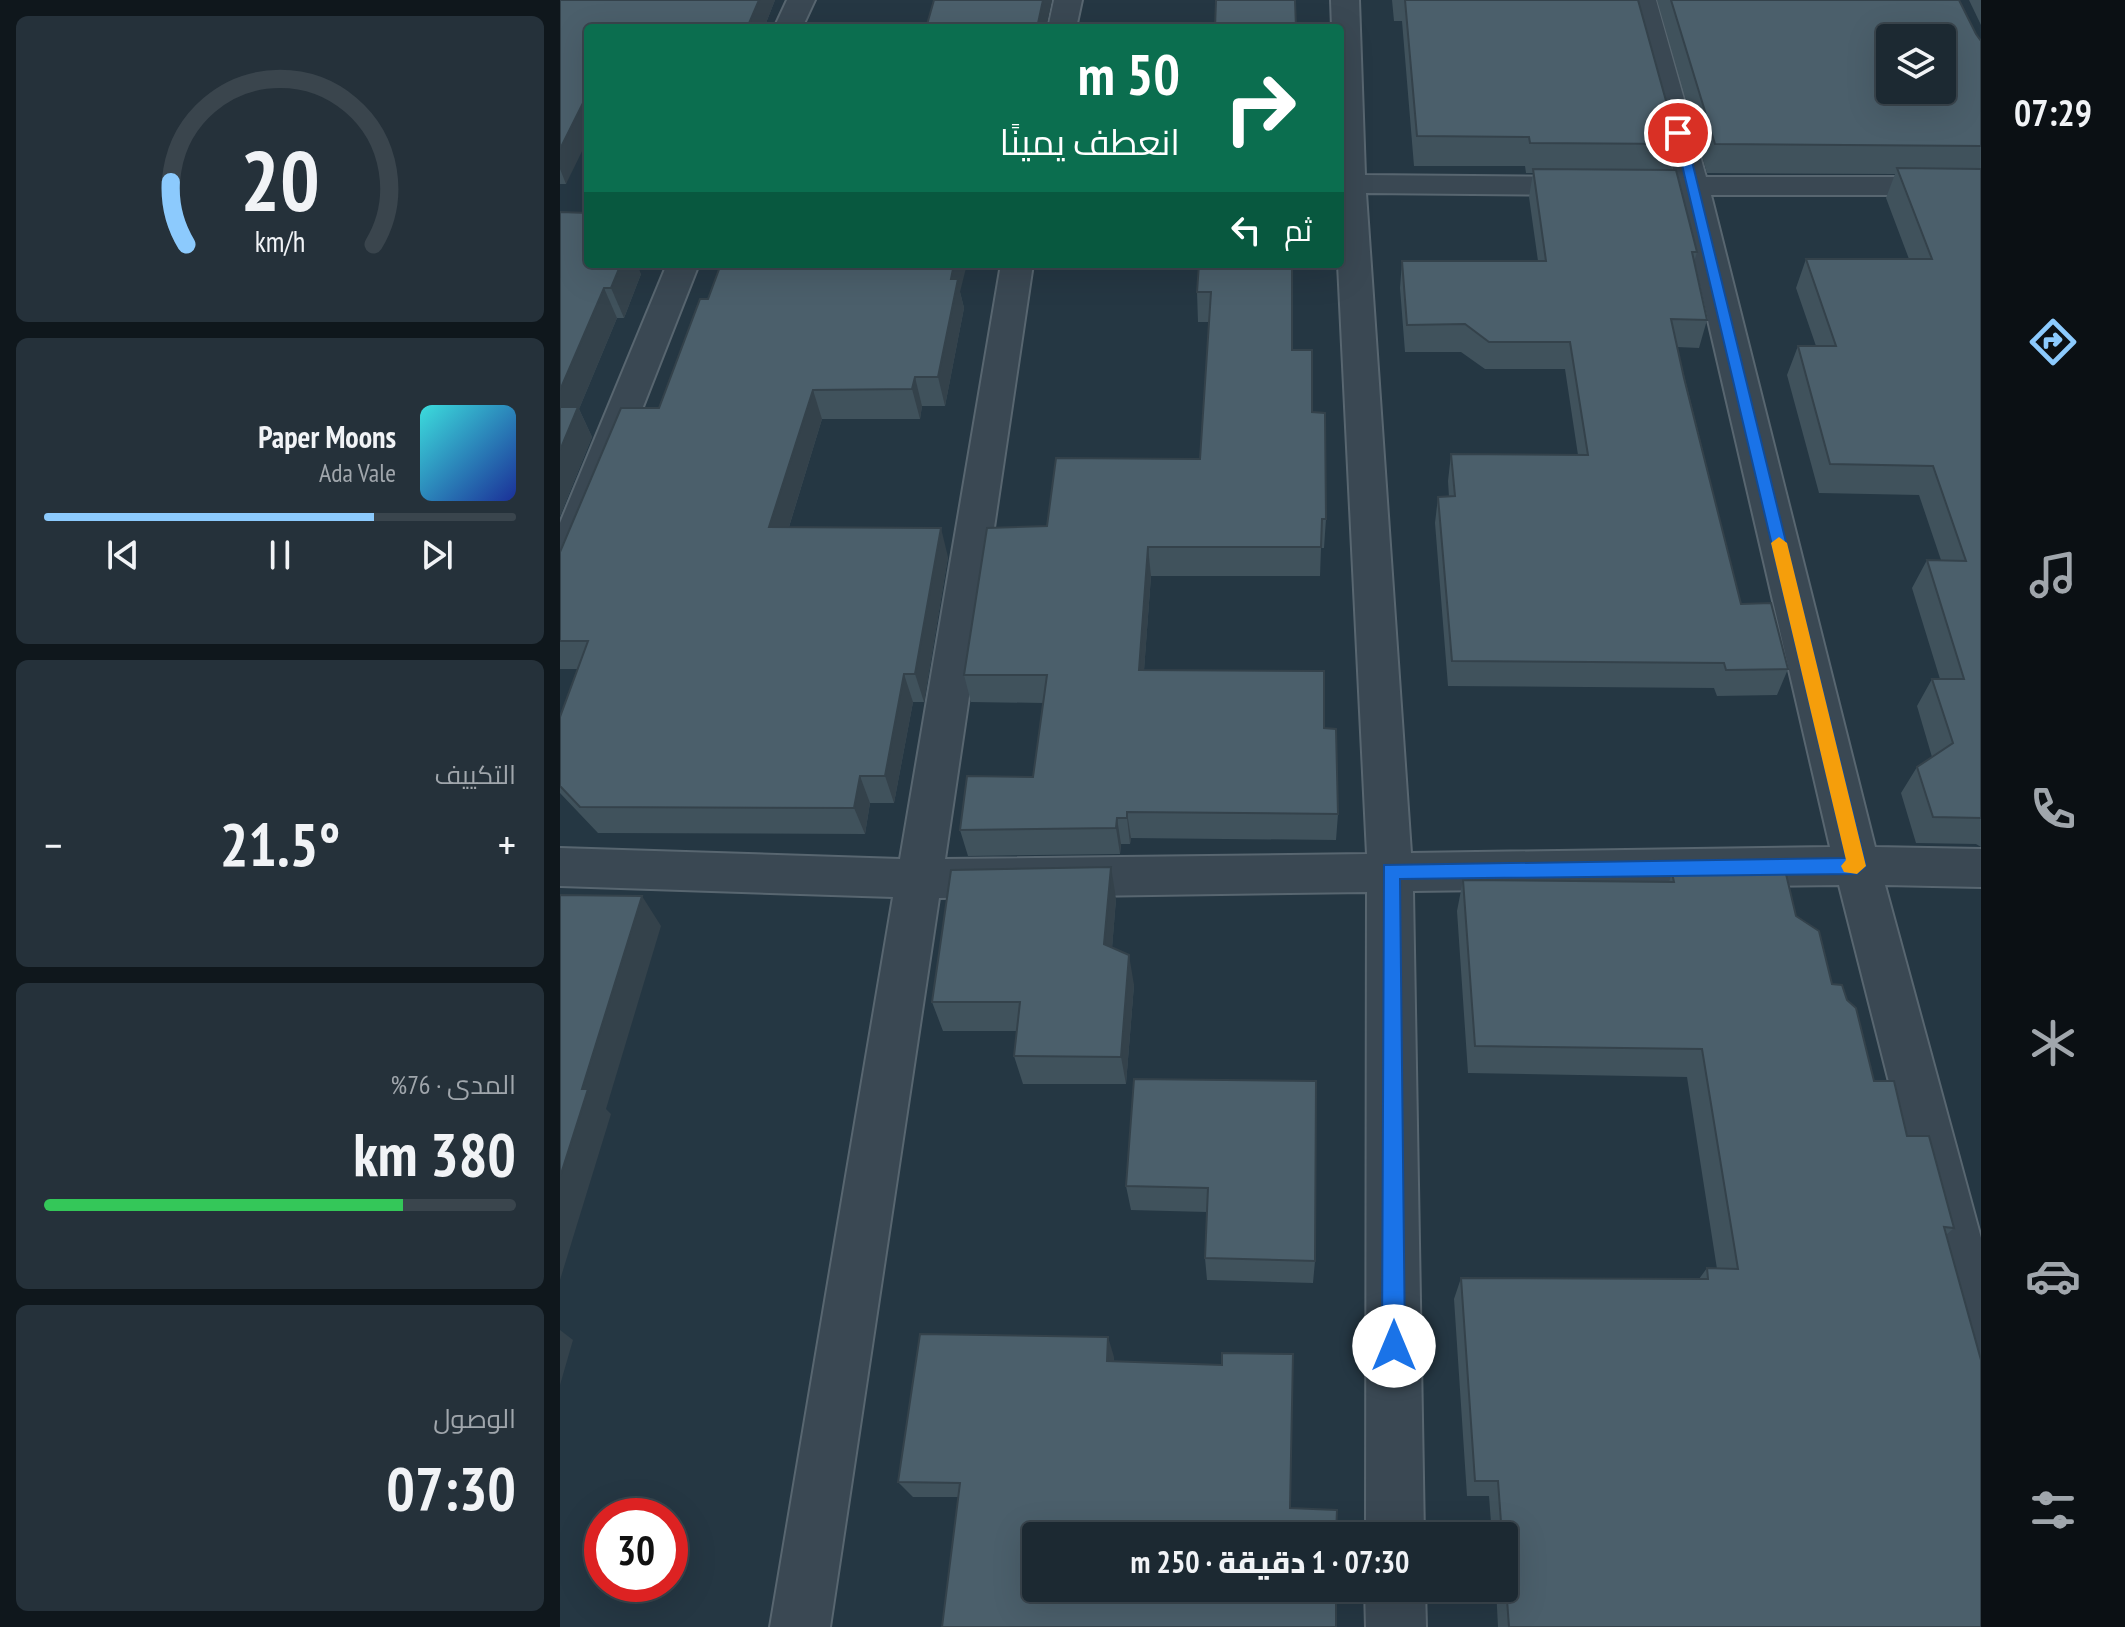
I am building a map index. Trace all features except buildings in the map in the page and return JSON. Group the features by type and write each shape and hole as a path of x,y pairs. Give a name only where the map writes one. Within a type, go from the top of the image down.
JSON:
{"street":[{"path":"790,24 801,0"},
{"path":"1063,24 1068,0"},
{"path":"1344,32 1345,0"},
{"path":"1642,0 1693,187 1857,866 1981,1338"},
{"path":"1344,81 1390,871 1395,1522"},
{"path":"1350,184 1981,186"},
{"path":"560,570 681,268"},
{"path":"800,1627 1016,268"},
{"path":"560,867 919,879 1857,866 1981,868"},
{"path":"1395,1602 1396,1627"}],"slow traffic":[{"path":"1779,543 1857,866 1850,866"}],"route":[{"path":"1394,1346 1390,871 1857,866 1678,133"}]}
